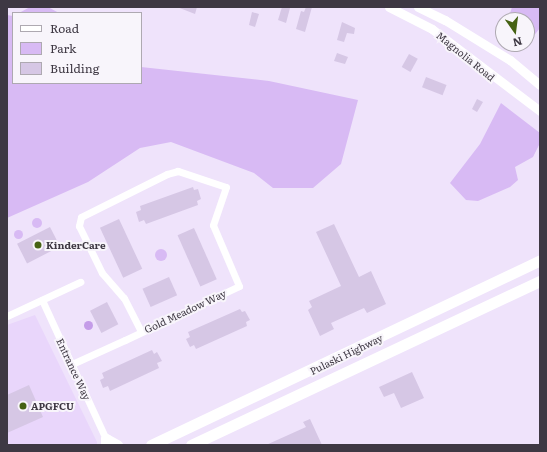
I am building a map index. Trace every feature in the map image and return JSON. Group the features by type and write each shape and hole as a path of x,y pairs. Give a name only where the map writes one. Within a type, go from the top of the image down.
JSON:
{"highway":[{"name":"Pulaski Highway","path":"150,444 540,260"},
{"name":"Pulaski Highway","path":"191,445 540,281"},
{"path":"106,442 117,445"}],"main road":[{"name":"Magnolia Road","path":"389,7 432,29 540,111"},
{"name":"Magnolia Road","path":"418,7 445,20 510,60 540,85"}],"street":[{"name":"Gold Meadow Way","path":"72,364 141,332 239,286 213,225 226,187 178,171 167,174 81,217 79,226 102,273 124,298 141,332"},
{"path":"7,316 80,282"},
{"name":"Entrance Way","path":"42,300 106,442"}],"shaded area":[{"path":"35,315 97,442 97,445 7,445 7,325"},
{"path":"88,320 93,325 88,330 83,325"}],"green space":[{"path":"30,7 48,7 57,12 21,12"},
{"path":"512,7 540,7 540,28 535,34 535,12 510,12"},
{"path":"7,15 12,16 12,84 142,84 142,67 269,81 358,100 341,164 313,188 273,188 254,173 171,142 140,148 88,182 7,218"},
{"path":"501,103 540,133 540,143 533,157 515,167 518,180 510,187 478,201 466,200 450,183 480,144"},
{"path":"35,218 39,218 41,219 41,227 35,228 32,225 32,221"},
{"path":"18,229 23,234 18,239 13,234"},
{"path":"161,249 165,251 167,255 165,259 161,261 157,259 155,255 157,251"}],"building":[{"path":"177,7 197,7 195,14"},
{"path":"282,7 290,8 286,23 278,20"},
{"path":"306,7 312,7 305,32 296,29 301,11 304,12"},
{"path":"252,12 259,14 255,27 249,25"},
{"path":"342,22 355,28 354,34 347,33 344,42 337,40"},
{"path":"337,53 348,57 345,64 334,61"},
{"path":"409,54 418,59 410,72 402,67"},
{"path":"426,77 447,85 443,95 422,87"},
{"path":"477,99 483,102 477,112 472,109"},
{"path":"193,187 194,190 198,189 201,199 197,201 198,205 146,224 144,220 139,222 136,212 141,210 140,206"},
{"path":"119,219 142,269 123,278 100,228"},
{"path":"334,224 359,277 371,271 386,304 367,313 364,308 331,323 334,329 320,336 308,310 312,307 309,301 341,286 316,232"},
{"name":"KinderCare","path":"50,227 60,247 27,263 17,244"},
{"path":"194,228 217,279 200,286 178,235"},
{"path":"169,277 177,295 151,307 143,289"},
{"path":"107,302 118,324 101,333 90,311"},
{"path":"240,309 242,312 245,311 250,320 246,322 247,326 196,349 194,345 190,347 186,339 190,337 188,332"},
{"path":"152,350 154,354 157,352 162,361 157,363 159,368 110,391 108,386 103,388 100,380 104,378 102,373"},
{"path":"412,372 424,398 401,408 394,393 384,397 379,387"},
{"name":"APGFCU","path":"29,385 43,417 7,433 7,395"},
{"path":"310,419 322,445 266,445 306,427 303,422"}],"place":[{"name":"KinderCare","path":"38,245"},
{"name":"APGFCU","path":"23,406"}]}
